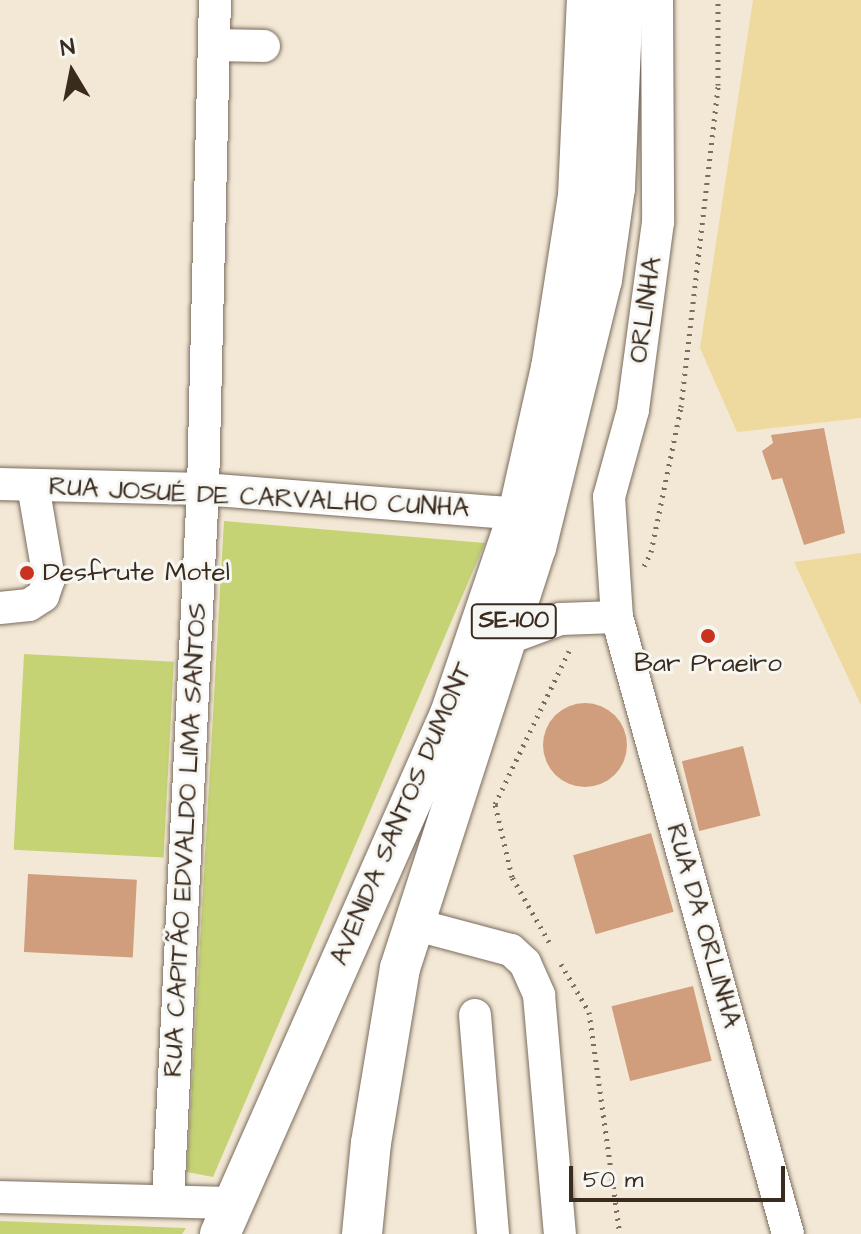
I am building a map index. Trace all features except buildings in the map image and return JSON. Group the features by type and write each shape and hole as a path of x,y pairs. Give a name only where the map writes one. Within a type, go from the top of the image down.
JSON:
{"main road":[{"name":"AVENIDA SANTOS DUMONT","path":"226,1218 450,714 518,514 551,368 578,196 587,0"},
{"name":"AVENIDA SANTOS DUMONT","path":"362,1234 371,1143 400,968 509,638 572,412 602,280 615,188 623,0"}],"street":[{"name":"RUA CAPITÃO EDVALDO LIMA SANTOS","path":"168,1201 203,489 215,0"},
{"name":"ORLINHA","path":"617,617 609,497 633,410 658,222 657,0"},
{"path":"215,45 264,46"},
{"name":"RUA JOSUÉ DE CARVALHO CUNHA","path":"0,484 203,489 518,514"},
{"path":"0,608 29,605 43,596 49,579 33,485"},
{"path":"509,638 560,619 617,617"},
{"name":"RUA DA ORLINHA","path":"617,617 788,1234"},
{"path":"413,924 511,950 525,963 539,995 560,1234"},
{"path":"475,1015 493,1234"},
{"path":"0,1197 168,1201 226,1218"}],"green space":[{"path":"224,521 485,543 213,1177 187,1172"},
{"path":"24,654 174,662 164,858 14,850"},
{"path":"0,1221 186,1228 182,1234 0,1234"}],"sand":[{"path":"753,0 861,0 861,418 737,432 700,348"},
{"path":"861,553 861,705 794,562"}],"place":[{"name":"Desfrute Motel","path":"27,573"},
{"name":"Bar Praeiro","path":"708,636"}]}
